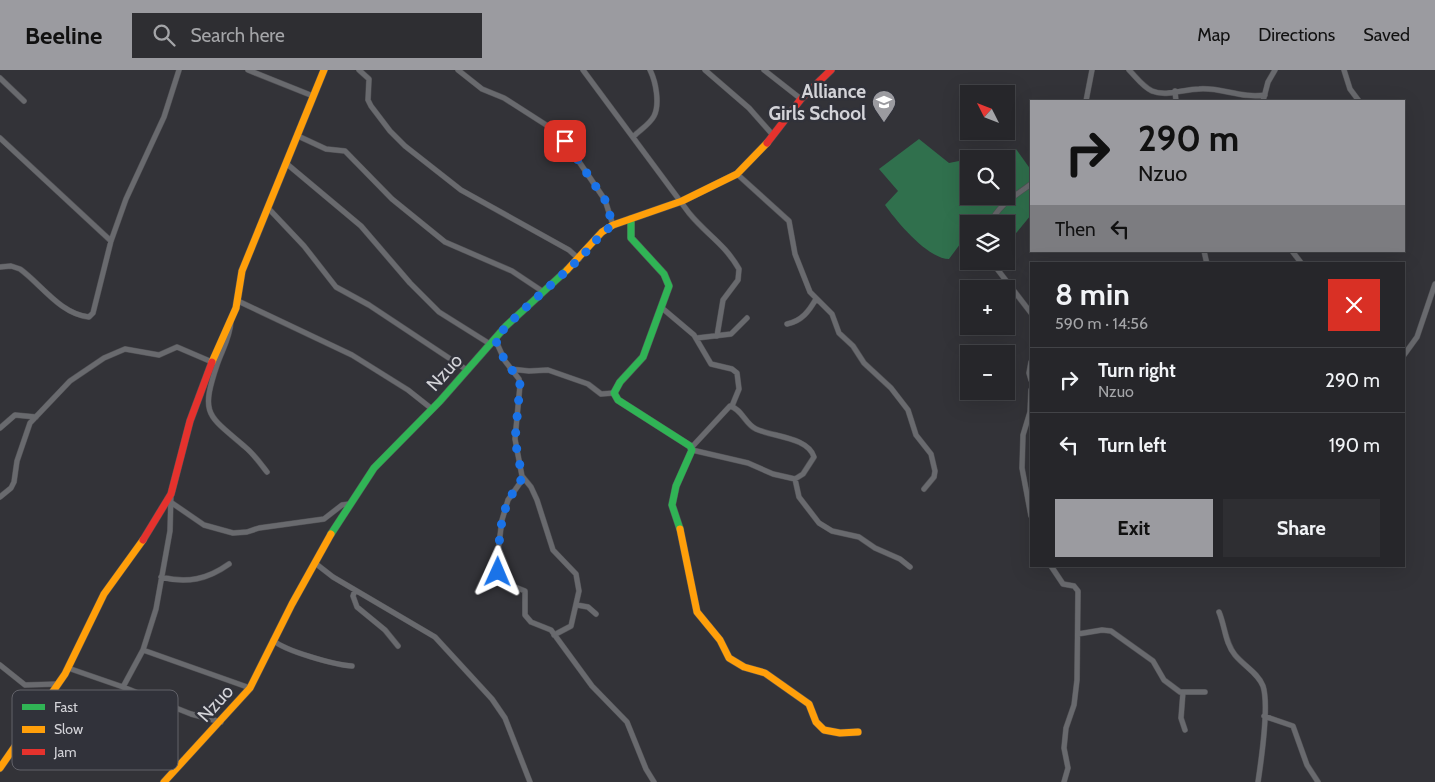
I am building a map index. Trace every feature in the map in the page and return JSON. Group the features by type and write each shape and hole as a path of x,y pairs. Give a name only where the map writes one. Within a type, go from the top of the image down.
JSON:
{"street":[{"path":"0,267 11,266 20,269 59,303 89,317 96,307 112,241 126,198 164,117 180,70"},
{"path":"248,70 261,72 313,96"},
{"path":"123,687 143,650 156,609 172,494 190,421 212,362 238,302 238,285 242,271 269,209 324,70"},
{"path":"359,70 369,79 368,100 371,106 399,140 461,190 569,250 580,259"},
{"path":"458,70 482,89 504,98 554,130 565,141 605,200 613,225"},
{"path":"583,70 698,223 725,247 740,269 738,280 723,300 717,336"},
{"path":"634,136 653,117 656,110 656,92 650,70"},
{"path":"705,70 749,108 772,134"},
{"path":"764,70 801,99"},
{"name":"Nzuo","path":"178,767 250,688 314,563 374,468 432,409 492,341 542,291 580,259 599,235 613,225 682,201 737,174 757,155 801,99 831,70"},
{"path":"1086,100 1092,70"},
{"path":"1129,70 1143,85 1152,91 1200,88 1248,97 1264,95"},
{"path":"1263,100 1275,70"},
{"path":"1344,70 1350,89 1358,100"},
{"path":"0,78 24,101"},
{"path":"1175,91 1176,100"},
{"path":"298,136 326,149 345,151 392,199 445,242 512,271 542,291"},
{"path":"0,138 112,241"},
{"path":"287,164 361,226 410,283 439,312 492,341 510,369 519,379 515,440 522,476 534,493 549,531 553,550 576,574 577,605 571,626 554,635"},
{"path":"737,174 789,221 795,254 807,286 816,299 832,314 839,332 853,346 864,363 891,388 908,410 916,434 931,454 934,477 924,489"},
{"path":"994,215 1006,202 1030,185"},
{"path":"269,209 304,246 336,287 375,309 468,370"},
{"path":"614,393 620,382 644,357 669,286 668,280 631,238 632,219"},
{"path":"1293,252 1300,262"},
{"path":"998,270 1030,312"},
{"path":"1405,354 1417,338 1435,284"},
{"path":"787,324 796,322 803,317 816,299"},
{"path":"238,302 352,355 408,390 432,409"},
{"path":"662,308 697,338 710,364 732,369 737,373 739,389 732,406 727,408 691,449 676,486 672,505 682,540 689,582 697,612 720,640 729,658 744,667 765,673 809,704 816,722 824,730 840,734 858,732"},
{"path":"697,338 731,334 747,318"},
{"path":"231,321 229,336 208,397 208,408 214,421 246,447 267,472"},
{"path":"0,497 11,488 14,482 25,434 36,417 82,371 126,349 159,355 176,347 212,362"},
{"path":"510,369 548,370 588,384 601,394 614,393"},
{"path":"614,393 618,400 691,449 748,463 773,474 798,478 813,459 810,449 789,438 774,436 758,430 732,406"},
{"path":"1030,412 1023,435 1022,468 1030,511"},
{"path":"0,428 15,415 36,417"},
{"path":"522,476 520,483 508,500 504,513 496,567 510,585 525,591 524,612 527,618 535,625 548,628 592,686 627,722 646,769 654,782"},
{"path":"794,478 799,497 819,523 832,531 859,537 875,548 900,559 910,567"},
{"path":"54,690 68,668 104,594 152,530 172,494"},
{"path":"172,504 204,525 233,532 247,532 259,528 324,519 342,505 350,504"},
{"path":"314,563 355,590 435,637 492,698 505,718 530,782"},
{"path":"161,577 185,581 197,580 214,574 229,564"},
{"path":"1053,567 1062,584 1074,586 1078,591 1078,680 1074,706 1066,728 1064,748 1068,768 1064,782"},
{"path":"355,590 353,596 357,606 385,630 398,646"},
{"path":"577,605 588,607 596,614"},
{"path":"1219,612 1232,650 1259,678 1263,686 1264,716 1258,782"},
{"path":"1078,634 1102,630 1115,634 1153,661 1164,680 1183,692 1205,692"},
{"path":"273,640 294,651 340,665 352,666"},
{"path":"143,650 250,688"},
{"path":"0,666 25,685 58,684"},
{"path":"68,668 131,690"},
{"path":"1183,692 1181,718 1185,730"},
{"path":"178,709 221,722"},
{"path":"1264,716 1292,726 1299,737 1308,765 1318,782"},
{"path":"0,768 12,751"},
{"name":"Nzuo","path":"164,782 175,770"}],"green space":[{"path":"919,139 949,163 960,161 960,205 1015,205 1015,150 1011,150 1016,149 1030,169 1030,216 1015,234 1015,215 960,215 960,244 949,259 932,253 923,246 905,230 885,205 898,191 879,169"}],"traffic: fast":[{"path":"631,219 631,238 664,274 669,286 643,357 620,382 614,393 618,400 690,446 692,450 676,486 672,505 680,529"},
{"path":"331,534 374,468 440,401 506,326 567,270"}],"traffic: slow":[{"path":"212,362 236,308 242,271 324,70"},
{"path":"567,270 602,232 613,225 682,201 737,174 767,143"},
{"path":"680,529 697,612 720,640 729,658 744,667 765,673 809,704 816,722 824,730 840,733 858,732"},
{"path":"178,767 250,688 292,604 331,534"},
{"path":"54,690 65,674 104,594 143,540"},
{"path":"0,768 12,751"},
{"path":"164,782 175,770"}],"traffic: jam":[{"path":"767,143 801,99 831,70"},
{"path":"143,540 171,494 190,421 212,362"}],"place":[{"name":"Alliance Girls School","path":"884,123"}],"route":[{"path":"498,572 496,567 502,520 508,500 520,483 522,476 515,440 519,379 508,367 495,339 542,291 580,259 602,232 613,225 605,200 565,141"}]}
